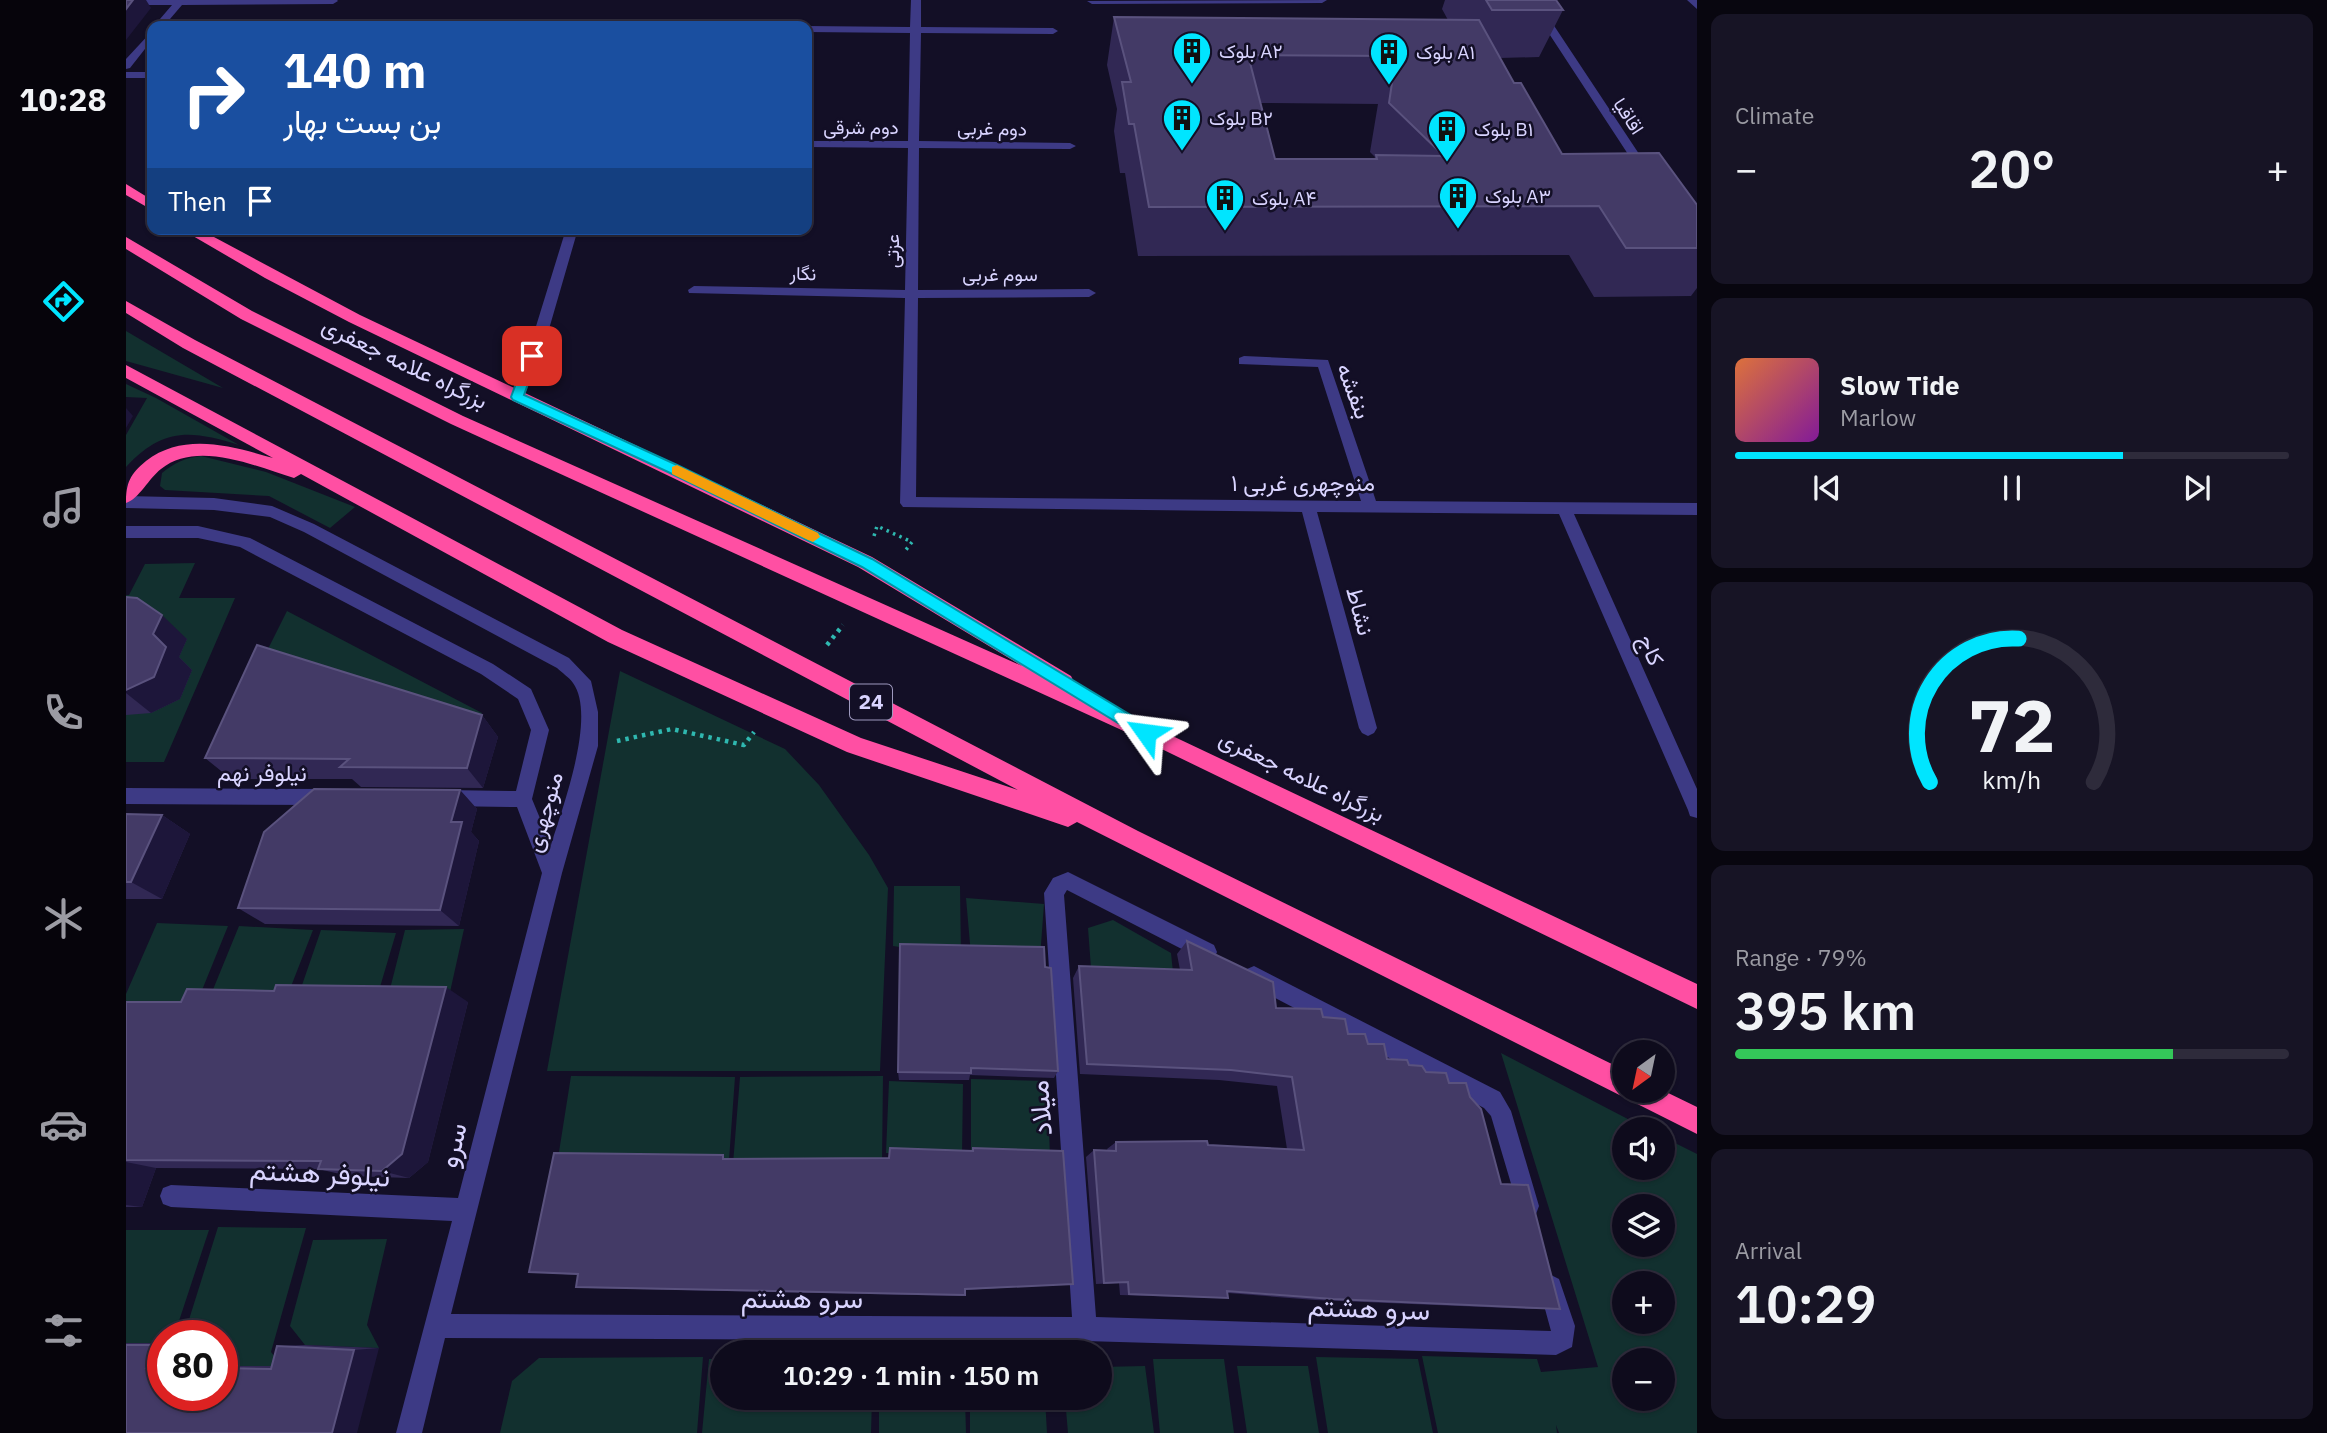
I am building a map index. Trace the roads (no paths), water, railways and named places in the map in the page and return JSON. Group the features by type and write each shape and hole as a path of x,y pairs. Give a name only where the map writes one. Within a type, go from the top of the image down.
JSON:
{"highway":[{"path":"126,188 147,203"},
{"path":"198,235 270,277 355,321 672,468 867,563 1146,733"},
{"name":"بزرگراه علامه جعفری","path":"126,242 240,313 383,384 1146,733 1697,997"},
{"name":"24","path":"126,306 201,351 1130,838 1612,1078"},
{"path":"126,371 615,636 855,745 1130,838"},
{"path":"126,496 135,481 151,465 167,454 191,447 212,449 327,480"},
{"path":"1662,1103 1697,1121"}],"street":[{"name":"عزتی","path":"908,503 916,0"},
{"path":"1092,1 1322,0"},
{"name":"اقاقیا","path":"1532,0 1653,183"},
{"path":"1692,0 1697,6"},
{"path":"163,21 180,1"},
{"path":"127,2 333,1"},
{"path":"812,29 1053,31"},
{"path":"126,66 147,40"},
{"path":"126,75 147,75"},
{"name":"دوم شرقی","path":"812,144 914,145"},
{"name":"دوم غربی","path":"914,145 1070,146"},
{"path":"517,397 540,336 570,235"},
{"name":"نگار","path":"694,290 911,294"},
{"name":"سوم غربی","path":"911,294 1089,292"},
{"name":"بنفشه","path":"1244,361 1323,363 1370,506"},
{"name":"منوچهری","path":"126,502 214,504 272,512 321,534 563,663 582,681 589,712 589,746 552,873"},
{"name":"منوچهری غربی ۱","path":"908,503 1697,509"},
{"name":"نشاط","path":"1308,506 1368,728"},
{"name":"کاج","path":"1564,508 1697,810"},
{"name":"منوچهری","path":"126,532 198,532 244,542 487,669 525,694 540,730 523,799 552,873"},
{"name":"نیلوفر نهم","path":"126,796 345,797"},
{"path":"427,798 523,799"},
{"name":"سرو","path":"409,1433 552,873"},
{"name":"میلاد","path":"1085,1329 1054,893 1060,884 1068,881 1493,1100 1500,1111 1535,1232"},
{"name":"نیلوفر هشتم","path":"171,1196 466,1210"},
{"name":"سرو هشتم","path":"436,1326 1085,1329 1556,1343 1563,1338 1563,1326 1547,1272"}],"place":[{"name":"بلوک A۲","path":"1192,85"},
{"name":"بلوک A۱","path":"1389,86"},
{"name":"بلوک B۲","path":"1182,152"},
{"name":"بلوک B۱","path":"1447,163"},
{"name":"بلوک A۳","path":"1458,230"},
{"name":"بلوک A۴","path":"1225,232"}]}
